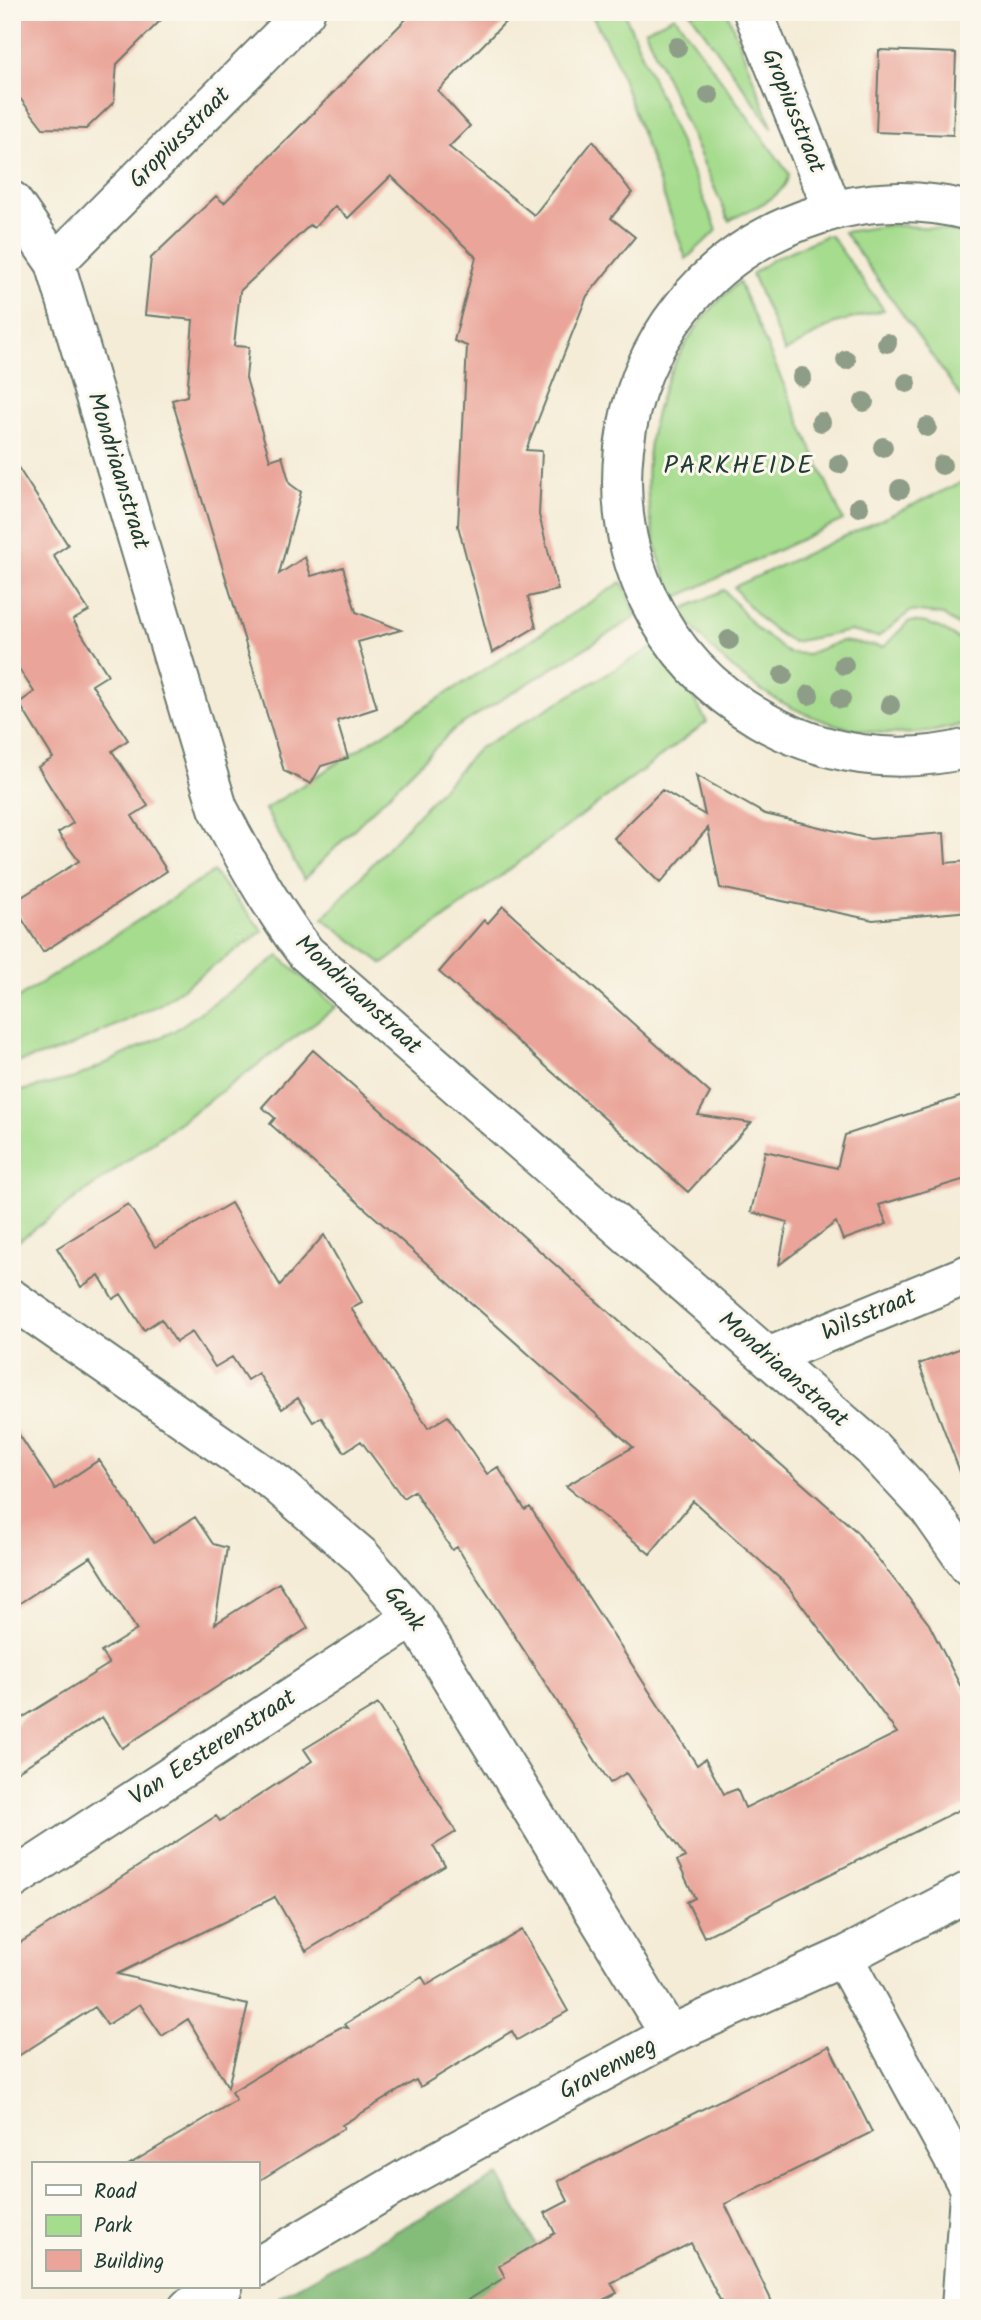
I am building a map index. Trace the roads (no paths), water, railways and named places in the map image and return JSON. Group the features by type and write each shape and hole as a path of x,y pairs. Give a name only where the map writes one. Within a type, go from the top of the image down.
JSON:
{"street":[{"name":"Gropiusstraat","path":"55,263 305,12"},
{"name":"Gropiusstraat","path":"753,12 833,210"},
{"name":"Mondriaanstraat","path":"12,201 55,263 218,808 255,880 283,923 306,953 872,1448 929,1508 969,1566"},
{"path":"969,211 915,202 874,203 833,210 765,235 735,255 683,304 661,335 640,379 624,437 621,474 629,547 656,615 679,650 708,681 741,708 778,729 818,746 859,755 902,757 944,754 969,748"},
{"name":"Wilsstraat","path":"768,1357 969,1274"},
{"name":"Gank","path":"12,1299 277,1484 360,1556 414,1617 670,2035"},
{"name":"Van Eesterenstraat","path":"12,1880 414,1617"},
{"name":"Gravenweg","path":"259,2266 410,2176 670,2035 844,1957 969,1891"},
{"path":"844,1957 969,2188"},
{"path":"961,2308 969,2194"},
{"path":"188,2308 221,2288"}],"district":[{"name":"PARKHEIDE","path":"739,466"}]}
